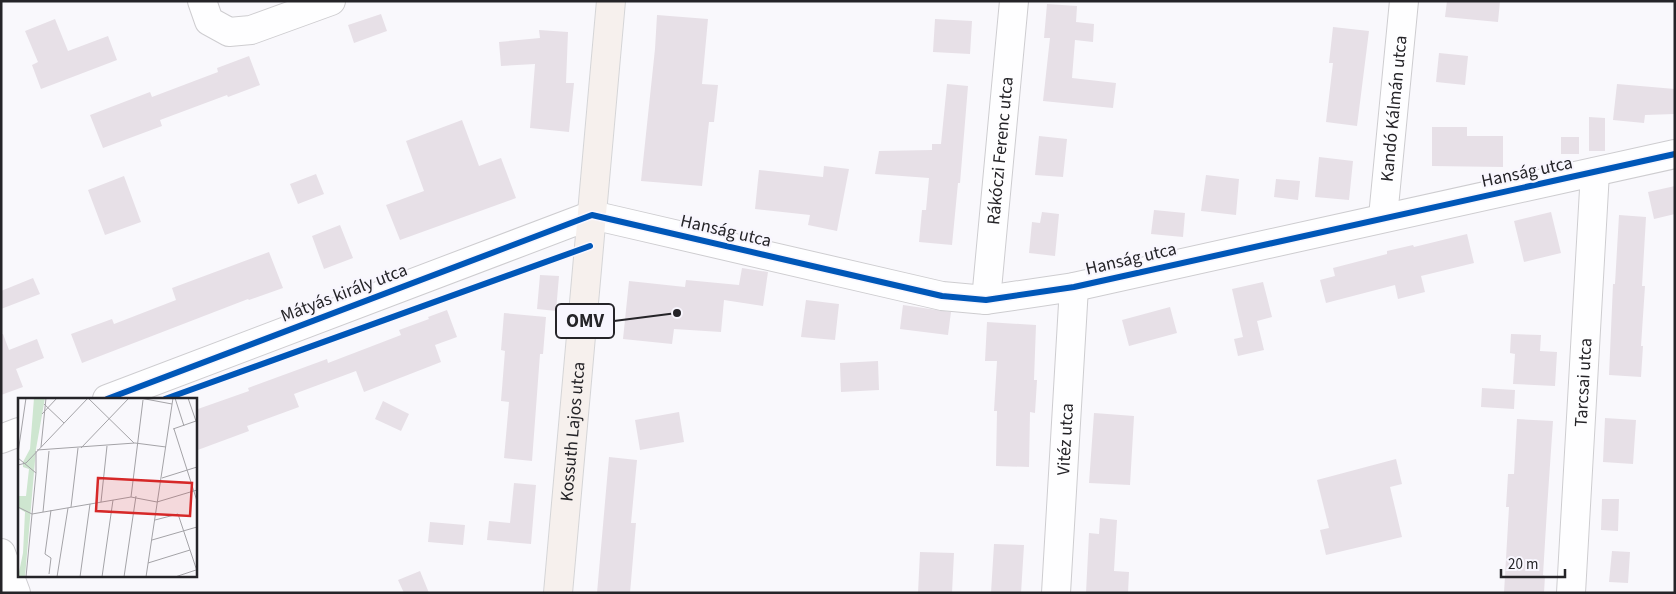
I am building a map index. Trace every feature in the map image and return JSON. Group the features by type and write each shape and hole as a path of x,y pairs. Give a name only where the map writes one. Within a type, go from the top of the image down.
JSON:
{"main road":[{"name":"Kossuth Lajos utca","path":"558,593 612,1"}],"street":[{"path":"202,1 209,21 229,32 251,30 331,1"},
{"name":"Rákóczi Ferenc utca","path":"986,300 1014,1"},
{"name":"Kandó Kálmán utca","path":"1383,218 1404,1"},
{"name":"Hanság utca","path":"592,215 942,296 986,300 1074,287 1675,154"},
{"name":"Tarcsai utca","path":"1571,593 1594,172"},
{"name":"Mátyás király utca","path":"110,398 592,215"},
{"name":"Vitéz utca","path":"1056,593 1074,287"},
{"path":"1,439 18,432"},
{"path":"1,552 16,593"}],"building":[{"path":"1447,1 1500,1 1498,22 1445,17"},
{"path":"1047,4 1077,6 1076,22 1094,24 1093,42 1075,40 1072,78 1116,83 1113,108 1043,101 1050,38 1044,38"},
{"path":"381,14 387,31 354,43 348,25"},
{"path":"657,15 708,19 702,84 718,85 714,122 709,122 702,186 641,181"},
{"path":"55,19 68,51 108,36 117,60 41,89 32,65 38,62 25,31"},
{"path":"935,19 972,21 970,54 933,52"},
{"path":"1333,27 1369,31 1357,126 1326,122 1333,63 1329,63"},
{"path":"539,30 568,32 566,83 574,83 569,132 530,128 535,64 501,66 499,42 540,38"},
{"path":"1439,53 1468,56 1465,85 1436,82"},
{"path":"249,56 260,85 160,120 162,126 103,148 90,115 150,92 152,97 218,72 217,68"},
{"path":"947,84 968,86 960,183 958,183 952,245 919,242 922,210 926,210 929,178 875,174 879,151 932,150 932,144 941,144"},
{"path":"1617,84 1675,89 1675,114 1645,115 1644,123 1613,120"},
{"path":"1589,117 1605,118 1605,151 1589,151"},
{"path":"462,120 479,166 501,158 516,198 400,240 386,205 424,191 406,141"},
{"path":"1432,127 1467,127 1467,136 1503,136 1503,167 1432,166"},
{"path":"1039,136 1067,139 1063,177 1035,175"},
{"path":"1561,137 1579,137 1579,154 1561,154"},
{"path":"1319,157 1353,161 1349,200 1315,197"},
{"path":"824,166 849,169 837,231 808,225 810,215 755,209 759,170 823,177"},
{"path":"316,174 324,194 298,204 290,184"},
{"path":"1206,175 1239,179 1236,215 1201,211"},
{"path":"124,176 141,222 105,235 88,190"},
{"path":"1276,179 1300,181 1298,200 1274,197"},
{"path":"1675,186 1675,214 1654,219 1648,192"},
{"path":"1154,210 1185,213 1183,237 1151,234"},
{"path":"1042,212 1059,214 1055,256 1029,253 1032,222 1040,223"},
{"path":"1551,212 1561,253 1524,262 1514,221"},
{"path":"1619,215 1646,217 1642,286 1645,286 1641,377 1609,375 1613,284 1615,284"},
{"path":"340,225 353,258 324,269 312,236"},
{"path":"1467,234 1474,263 1421,276 1425,292 1398,299 1395,285 1326,303 1320,280 1335,276 1333,268 1387,254 1387,251 1413,245 1414,247"},
{"path":"269,252 283,288 248,299 82,363 71,334 112,319 114,324 176,300 172,288"},
{"path":"742,268 768,272 763,306 724,300 721,332 674,329 672,344 623,339 629,281 685,287 686,280 739,285"},
{"path":"540,275 559,276 556,311 537,309"},
{"path":"33,278 40,294 1,309 1,291"},
{"path":"1263,282 1272,317 1257,321 1264,350 1238,356 1234,339 1243,337 1232,289"},
{"path":"806,300 839,304 835,340 801,337"},
{"path":"903,305 951,312 948,335 900,329"},
{"path":"1170,307 1177,333 1129,346 1122,320"},
{"path":"447,310 457,337 435,345 441,362 364,392 356,371 294,394 299,407 247,426 249,431 196,451 196,410 249,391 248,388 327,359 328,363 401,335 399,330 429,319 428,317"},
{"path":"504,313 546,317 543,354 540,354 532,461 504,458 509,402 501,401 505,351 501,350"},
{"path":"987,322 1036,325 1034,380 1037,380 1035,413 1030,412 1029,467 996,466 997,411 994,411 997,361 985,361"},
{"path":"1,334 3,334 9,350 37,339 44,358 16,369 23,387 1,395"},
{"path":"1511,334 1541,335 1540,351 1557,352 1555,386 1513,384 1515,354 1510,353"},
{"path":"878,361 879,390 841,392 840,363"},
{"path":"1482,388 1515,390 1514,409 1481,407"},
{"path":"383,401 409,414 401,431 375,419"},
{"path":"679,412 684,442 640,450 635,420"},
{"path":"1094,413 1134,416 1130,485 1089,483"},
{"path":"1605,418 1636,420 1633,464 1603,462"},
{"path":"1517,419 1553,421 1543,575 1545,576 1544,593 1504,593 1509,507 1506,507 1508,474 1514,474"},
{"path":"609,457 637,460 631,523 636,523 630,593 597,593"},
{"path":"1396,459 1402,484 1390,487 1402,537 1326,555 1320,530 1329,528 1317,480"},
{"path":"514,483 536,485 531,544 487,540 489,521 510,523"},
{"path":"1602,499 1619,499 1618,531 1601,530"},
{"path":"1100,518 1117,520 1114,571 1129,572 1128,593 1086,593 1089,533 1099,534"},
{"path":"430,522 465,525 463,545 428,542"},
{"path":"994,544 1024,545 1021,593 991,593"},
{"path":"1612,551 1630,552 1628,583 1609,582"},
{"path":"920,552 954,553 952,593 918,593"},
{"path":"420,571 429,593 404,593 398,580"}],"cycle path":[{"path":"110,398 592,215 942,296 986,300 1074,287 1675,154"},
{"path":"168,398 590,246"}],"place":[{"name":"OMV","path":"677,313"}]}
